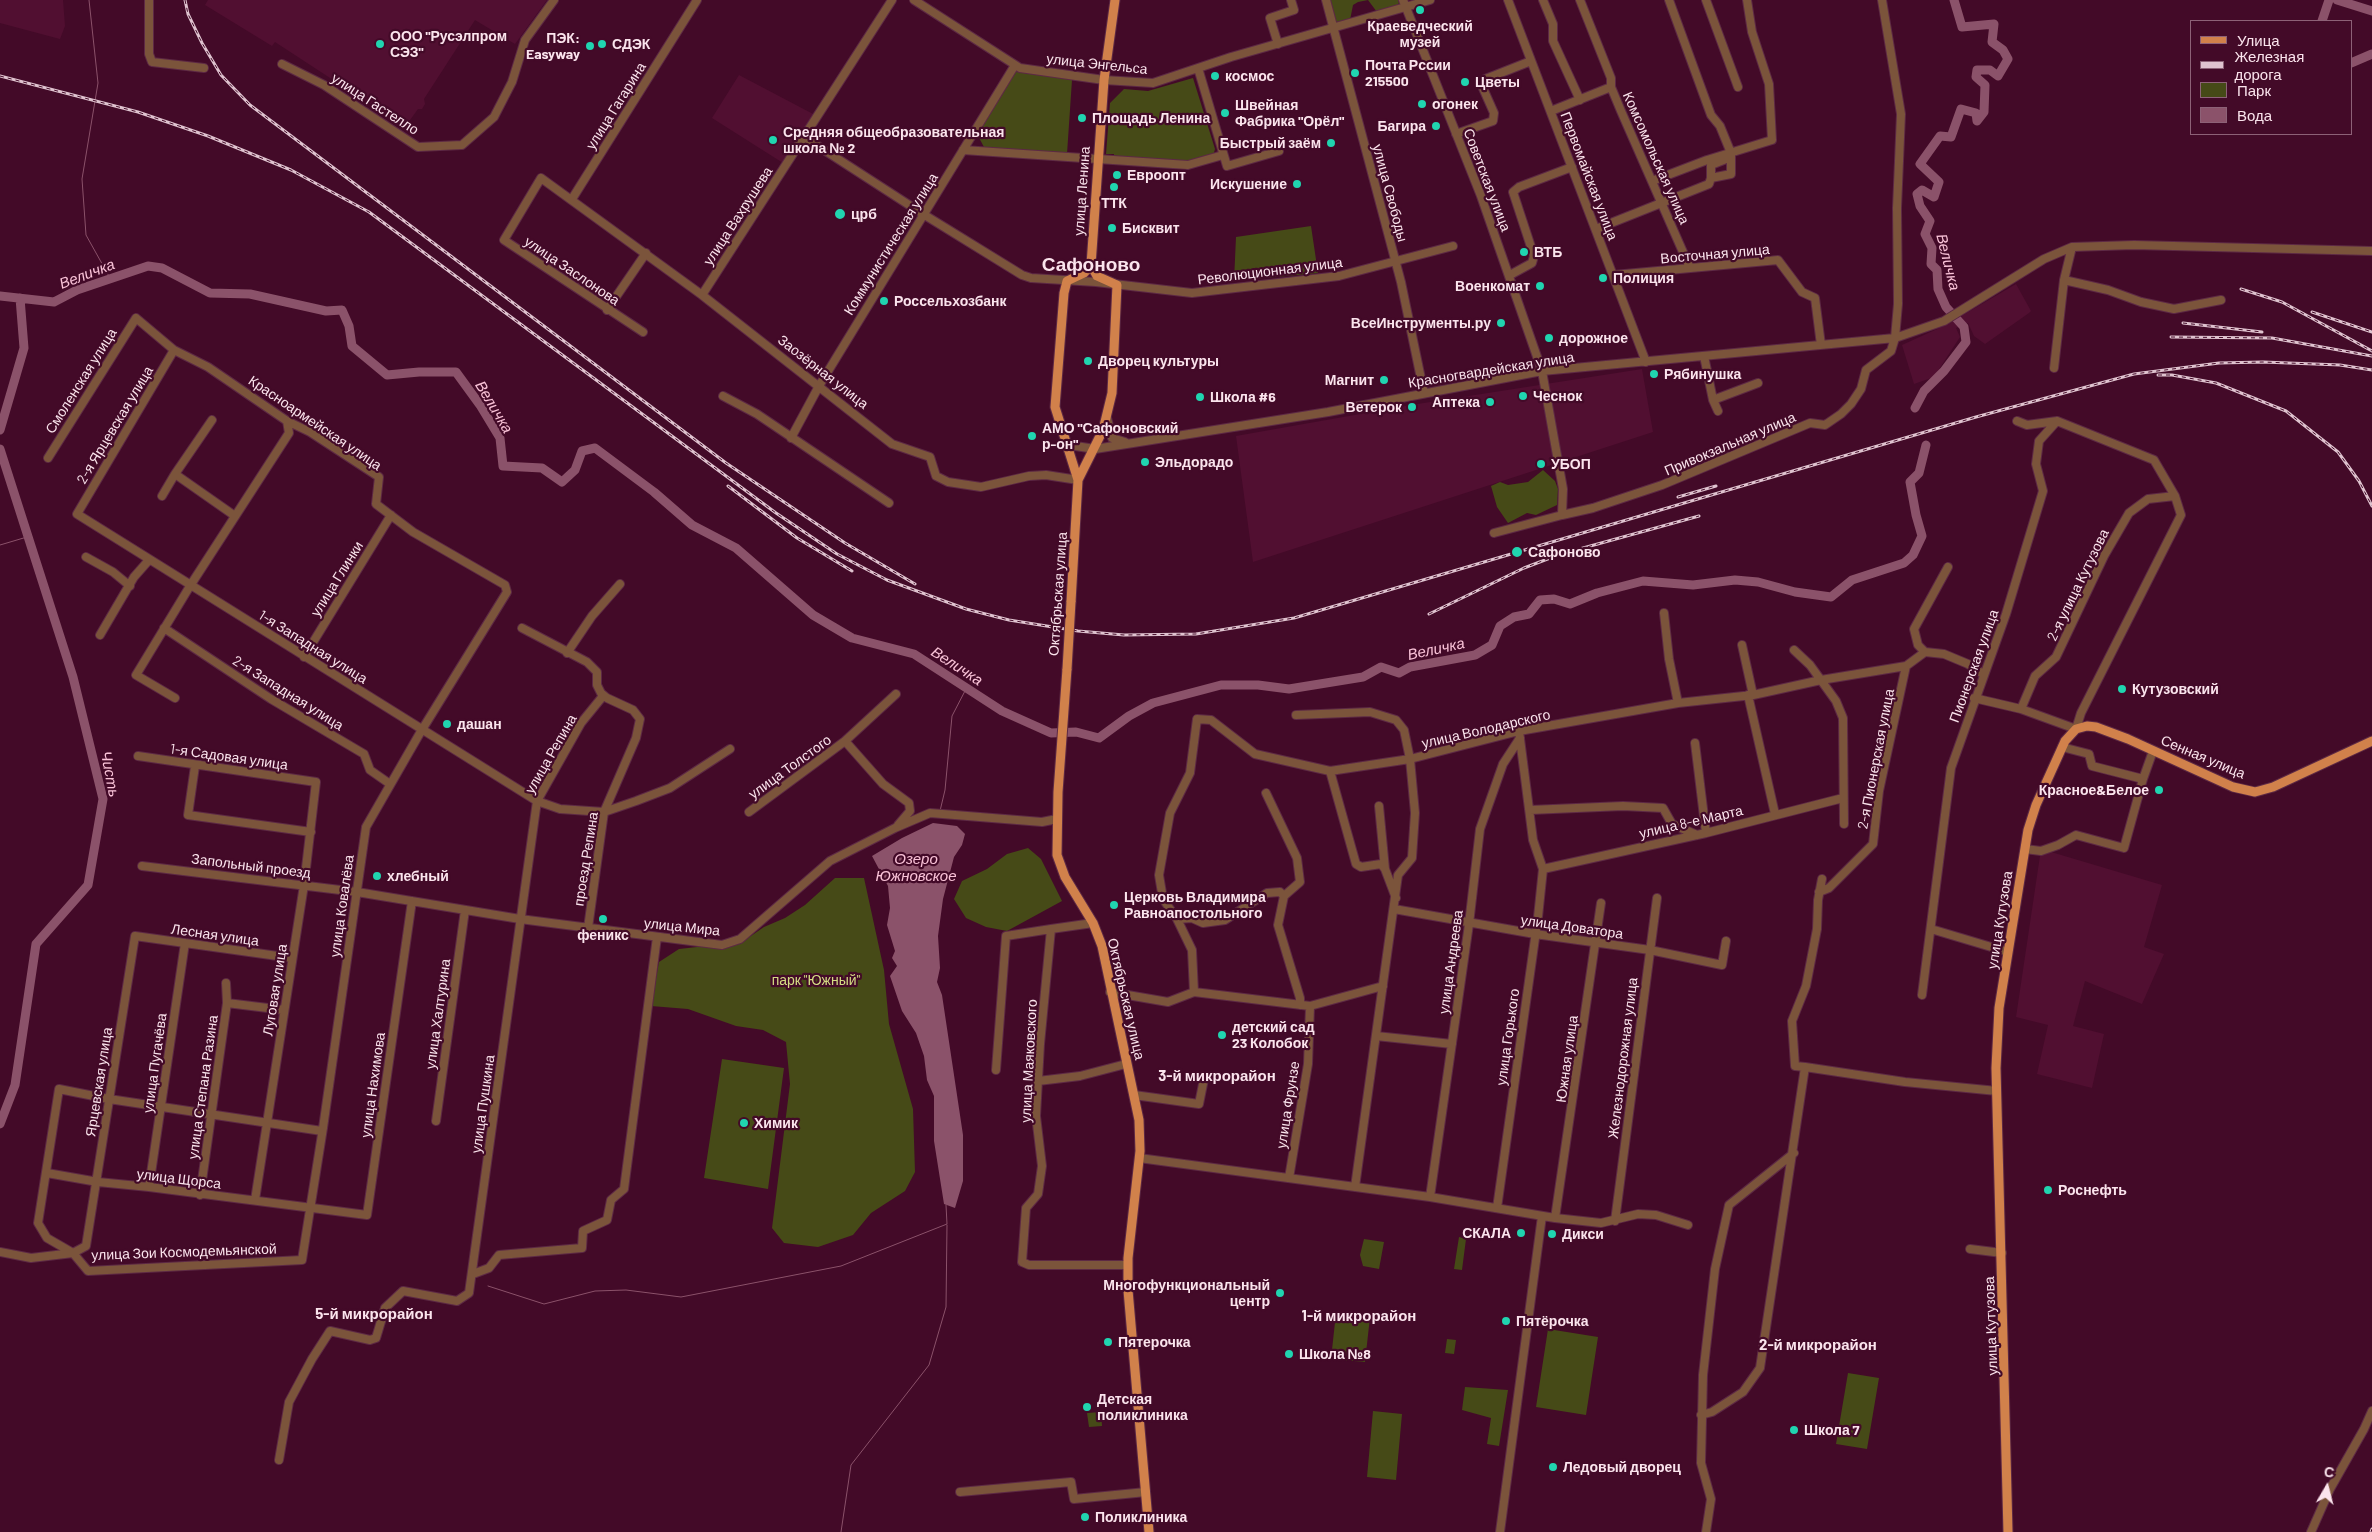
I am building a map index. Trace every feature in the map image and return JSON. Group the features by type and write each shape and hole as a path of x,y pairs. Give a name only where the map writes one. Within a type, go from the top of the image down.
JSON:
{"main road":[{"name":"улица Ленина","path":"1091,265 1104,80 1115,0"},
{"path":"1067,282 1084,273 1091,265 1097,276 1117,285"},
{"name":"Октябрьская улица","path":"1067,282 1064,292 1055,407 1069,445 1078,480 1057,819 1057,856 1065,877 1093,922 1102,946 1110,992 1139,1120 1139,1158 1128,1265 1128,1290 1149,1532"},
{"name":"Октябрьская улица","path":"1078,480 1095,450 1107,418 1112,393 1117,285"},
{"name":"Сенная улица","path":"2076,729 2096,727 2233,787 2255,792 2273,787 2372,741"},
{"name":"улица Кутузова","path":"2008,1532 1997,1091 2000,1008 2025,849 2036,805 2062,747 2070,733 2076,729"}],"street":[{"path":"149,0 149,54 152,62 204,68"},
{"name":"улица Гастелло","path":"282,64 324,85 418,147 462,146 494,117 512,82 525,40 554,0"},
{"name":"улица Гагарина","path":"572,199 697,0"},
{"name":"улица Вахрушева","path":"702,295 892,0"},
{"name":"улица Энгельса","path":"914,0 1020,68 1104,80 1153,83 1405,4 1430,0"},
{"path":"1278,44 1270,18 1294,10 1291,0"},
{"name":"улица Свободы","path":"1326,0 1396,262 1424,393"},
{"name":"Первомайская улица","path":"1508,0 1646,362"},
{"path":"1543,0 1553,24 1553,41 1580,100"},
{"name":"Комсомольская улица","path":"1580,0 1612,78 1611,87 1690,268"},
{"path":"1669,0 1711,115 1720,126 1731,153 1731,174 1711,178"},
{"path":"1706,0 1738,87"},
{"path":"1652,182 1707,160 1772,140 1769,84 1752,32 1747,0"},
{"path":"1882,0 1901,114 1897,208 1898,304 1895,338"},
{"name":"Советская улица","path":"1405,4 1510,275 1542,371"},
{"path":"1456,134 1494,121 1494,113 1482,86 1483,80 1531,61"},
{"name":"Коммунистическая улица","path":"791,438 819,386 1015,64"},
{"path":"1198,68 1227,166 1279,151"},
{"path":"1551,112 1611,87"},
{"path":"804,137 1022,275 1031,278 1067,282"},
{"path":"963,150 1188,165 1223,155"},
{"path":"1596,228 1662,204 1709,184 1711,166 1726,160 1731,153"},
{"path":"1510,275 1532,263 1534,256 1513,192 1519,186 1572,167"},
{"name":"улица Заслонова","path":"572,199 541,178 504,240 607,310 643,332"},
{"name":"Заозёрная улица","path":"572,199 702,295 892,444 930,457 936,476 948,482 981,487 1029,476 1046,475 1078,480"},
{"path":"2054,368 2064,280 2072,247 2134,245 2372,251"},
{"name":"Революционная улица","path":"1067,282 1096,282 1192,293 1338,276 1453,246"},
{"name":"Красногвардейская улица","path":"1095,450 1328,412 1542,371 1895,338 1944,321 1960,309 2044,259 2072,247"},
{"path":"607,310 646,253"},
{"name":"Восточная улица","path":"1614,276 1778,260 1802,292 1815,298 1821,345"},
{"path":"2064,280 2108,290 2142,302 2174,309 2222,300"},
{"name":"Красноармейская улица","path":"136,318 174,350 208,367 379,477 376,504 414,532 505,585 507,592"},
{"name":"Смоленская улица","path":"48,458 136,318"},
{"name":"Привокзальная улица","path":"1494,533 1593,508 1669,483 1810,423 1825,425 1842,414 1851,404 1861,389 1866,370 1890,350 1895,338"},
{"name":"2-я Ярцевская улица","path":"77,514 174,350"},
{"path":"1704,356 1712,400 1718,411"},
{"path":"1542,371 1563,488 1562,515"},
{"path":"1712,400 1758,383"},
{"path":"723,396 757,414 889,503"},
{"path":"1107,418 1112,438 1118,441 1135,443"},
{"path":"162,496 212,420"},
{"path":"175,698 136,674 190,586 289,433 288,420"},
{"path":"2017,421 2027,425 2057,421"},
{"name":"улица Кутузова","path":"2057,421 2154,460 2175,496 2182,515 2081,713 2076,729"},
{"name":"Пионерская улица","path":"1922,995 1951,768 1974,698 2006,614 2044,492 2036,464 2039,440 2057,421"},
{"path":"1069,445 1095,450"},
{"path":"175,474 235,516"},
{"name":"2-я улица Кутузова","path":"2021,709 2035,676 2056,657 2104,556 2129,513 2148,499 2175,496"},
{"name":"1-я Западная улица","path":"77,514 537,801"},
{"name":"улица Глинки","path":"304,657 391,515"},
{"path":"86,557 113,572 130,586"},
{"path":"100,635 130,586 149,560"},
{"path":"1948,567 1914,629 1918,645 1925,652 1944,654 1968,664 1983,674"},
{"path":"567,653 592,616 620,584"},
{"name":"улица Ковалёва","path":"302,1260 366,827 422,730 507,592"},
{"path":"1664,613 1669,660 1678,704"},
{"name":"2-я Западная улица","path":"164,628 271,699 364,754 370,770 390,784"},
{"path":"522,628 567,653 575,654 597,672 597,685 603,696"},
{"path":"1742,645 1775,814"},
{"path":"1794,650 1821,680 1836,701 1843,718 1844,824"},
{"name":"улица Володарского","path":"1177,918 1164,899 1159,875 1170,813 1190,773 1198,719 1211,720 1255,754 1330,770 1410,759 1519,735 1678,704 1751,695 1821,680 1906,666 1925,652"},
{"name":"2-я Пионерская улица","path":"1820,892 1829,888 1873,844 1880,791 1906,666"},
{"name":"улица Толстого","path":"749,812 845,741 896,694"},
{"name":"улица Репина","path":"520,919 537,801 581,723 603,696"},
{"name":"проезд Репина","path":"588,928 604,812 636,738 640,719 633,710 603,696"},
{"path":"1974,698 2021,709 2076,729"},
{"path":"1296,715 1370,712 1396,720 1404,730 1410,759 1415,813 1412,858 1398,875 1355,1187"},
{"path":"1519,735 1533,840 1543,869"},
{"name":"улица Андреева","path":"1430,1197 1469,924 1480,829 1503,764 1519,735"},
{"name":"улица Толстого","path":"845,741 883,784 909,803 910,811 895,828"},
{"path":"1695,743 1706,833"},
{"path":"2062,747 2090,754 2092,766 2143,779"},
{"path":"537,801 560,810 604,812 670,788 730,750"},
{"path":"2025,849 2041,850 2058,846 2076,835 2124,848 2143,779 2153,751"},
{"name":"1-я Садовая улица","path":"138,756 195,766 316,782"},
{"path":"195,766 188,815 310,832"},
{"path":"1330,770 1356,864 1361,867 1381,864 1385,869"},
{"name":"Луговая улица","path":"255,1200 304,885 316,782"},
{"path":"1266,793 1297,858 1300,882 1284,896 1278,925 1300,998 1300,1005"},
{"name":"улица 8-е Марта","path":"1543,869 1706,833 1843,798"},
{"path":"1379,806 1385,869 1396,898"},
{"path":"1530,810 1623,806 1663,808 1672,824 1697,835"},
{"name":"улица Мира","path":"357,892 520,919 722,945 740,939 830,861 895,828 930,813 1042,822 1057,819"},
{"name":"Запольный проезд","path":"142,866 357,892"},
{"name":"улица Горького","path":"1498,1208 1543,869"},
{"path":"1822,880 1817,929 1806,986 1792,1021 1795,1066 1905,1082 1997,1091"},
{"path":"1194,992 1192,950 1177,918 1192,918 1203,924 1225,920 1267,893 1280,892 1284,896"},
{"name":"Железнодорожная улица","path":"1615,1221 1657,898"},
{"name":"улица Нахимова","path":"309,1209 367,1215 412,901"},
{"name":"Южная улица","path":"1555,1218 1601,903"},
{"name":"улица Доватора","path":"1394,909 1469,924 1650,950 1722,965 1726,940"},
{"name":"улица Халтурина","path":"436,1121 465,910"},
{"name":"улица Пушкина","path":"279,1460 289,1402 330,1331 370,1340 376,1338 385,1308 403,1291 457,1301 469,1293 520,919"},
{"path":"996,1070 1006,936 1093,922"},
{"name":"улица Маяковского","path":"1051,929 1036,1116 1042,1166 1038,1194 1026,1208 1022,1262 1029,1266 1128,1265"},
{"path":"1931,929 2008,952"},
{"name":"Лесная улица","path":"135,936 292,958"},
{"name":"Ярцевская улица","path":"90,1232 135,936"},
{"path":"473,1274 489,1268 499,1255 582,1248 583,1231 607,1220 611,1200 624,1189 657,937"},
{"name":"улица Пугачёва","path":"149,1186 185,943"},
{"name":"улица Степана Разина","path":"200,1195 227,1003 226,983"},
{"path":"1110,992 1168,1002 1194,992 1310,1006 1383,986"},
{"path":"227,1003 284,1010"},
{"name":"улица Фрунзе","path":"1289,1178 1308,1064 1310,1006"},
{"path":"1376,1036 1452,1044"},
{"path":"1038,1081 1080,1076 1126,1064"},
{"path":"1701,1415 1712,1412 1743,1392 1760,1368 1794,1153 1805,1067"},
{"path":"1134,1095 1199,1104 1204,1079"},
{"path":"47,1173 58,1089 109,1099 322,1131"},
{"path":"1706,1532 1711,1499 1701,1463 1703,1375 1716,1269 1729,1205 1794,1153"},
{"path":"1139,1158 1430,1197 1555,1218 1601,1223 1638,1214 1656,1215 1688,1225"},
{"name":"улица Щорса","path":"47,1173 98,1182 149,1186 200,1195 255,1200 309,1209"},
{"name":"улица Зои Космодемьянской","path":"47,1173 38,1223 47,1238 73,1253 88,1271 302,1260"},
{"path":"1500,1532 1542,1216"},
{"name":"улица Зои Космодемьянской","path":"0,1252 31,1258 73,1253 86,1246 90,1232"},
{"path":"1970,1249 2002,1253"},
{"path":"2311,1532 2330,1489 2372,1411"},
{"path":"960,1492 1071,1482 1074,1499 1146,1492"}],"shaded area":[{"path":"0,0 63,0 65,26 60,39 0,23"},
{"path":"208,0 547,0 515,44 475,20 424,99 425,104 422,109 418,109 405,127 275,42 272,46 205,5"},
{"name":"Средняя общеобразовательная школа № 2","path":"739,75 815,115 783,163 712,118"},
{"path":"2016,284 2031,311 2029,313 1985,344 1974,336 1968,323 1956,328 1960,337 1934,377 1914,384 1902,345 1946,325"},
{"path":"1642,369 1653,432 1253,562 1236,436 1411,405"},
{"path":"2041,849 2162,885 2144,947 2164,954 2142,1004 2085,981 2073,1026 2104,1034 2092,1088 2037,1074 2048,1025 2016,1017"}],"green space":[{"path":"1328,0 1368,0 1353,5 1350,20 1335,24"},
{"path":"1368,0 1398,0 1399,3 1397,6 1377,12"},
{"path":"1015,70 1072,80 1067,154 985,149 976,132"},
{"path":"1193,78 1215,149 1213,156 1190,162 1114,157 1114,154 1106,154 1110,103 1124,89 1148,91"},
{"path":"1311,226 1318,273 1234,281 1236,237"},
{"path":"1543,470 1555,481 1558,489 1557,505 1536,515 1527,513 1508,523 1497,507 1491,486 1500,482 1508,485 1528,482"},
{"path":"1028,848 1041,859 1062,901 1007,931 986,927 966,918 954,899 962,881 987,869 1007,854"},
{"name":"парк \"Южный\"","path":"835,878 864,878 884,970 889,1024 913,1109 915,1172 905,1191 871,1213 853,1235 818,1247 784,1243 772,1228 790,1084 786,1042 763,1030 736,1026 688,1009 651,1006 659,962 679,949 742,942 764,927 785,918 805,905"},
{"path":"722,1059 784,1068 768,1189 704,1178"},
{"path":"1459,1237 1466,1239 1462,1270 1454,1269"},
{"path":"1364,1239 1384,1242 1379,1269 1363,1266 1360,1255"},
{"path":"1336,1313 1370,1317 1365,1362 1331,1359"},
{"path":"1548,1329 1598,1337 1586,1415 1536,1407"},
{"path":"1447,1339 1456,1340 1454,1354 1445,1353"},
{"path":"1848,1373 1879,1378 1867,1449 1836,1444"},
{"path":"1465,1387 1508,1390 1499,1446 1487,1444 1491,1418 1462,1410"},
{"path":"1373,1411 1402,1414 1396,1480 1367,1477"},
{"path":"1101,1412 1102,1426 1089,1427 1087,1413"}],"water":[{"name":"Озеро Южновское","path":"933,823 957,826 965,834 962,845 954,857 943,899 938,936 940,968 937,982 942,995 963,1135 963,1181 955,1208 944,1204 934,1141 934,1096 927,1080 924,1056 916,1033 902,1011 890,976 897,966 892,958 895,951 887,925 890,908 888,886 872,856 902,838"}],"waterway":[{"path":"89,0 98,83 82,179 86,235 110,278"},
{"name":"Величка","path":"1915,408 1924,391 1944,371 1966,342 1964,327 1946,307 1938,289 1937,270 1931,264 1932,248 1925,234 1930,221 1920,206 1917,194 1922,190 1934,197 1939,182 1920,164 1940,136 1951,137 1961,109 1976,113 1977,121 1984,112 1985,85 1976,77 1977,70 1990,70 1998,76 2008,59 2003,50 1992,42 1994,24 1962,27 1954,0"},
{"path":"2322,20 2329,0"},
{"path":"2337,0 2372,11"},
{"path":"2352,63 2372,54"},
{"name":"Величка","path":"0,296 54,302 77,290 148,266 162,268 210,293 250,294 326,311 342,310 349,326 352,346 387,375 419,372 456,372 480,405 500,438 503,466 542,468 562,482 575,470 582,451 595,448 654,492 692,525 736,548 813,615 852,638 914,654 1002,711 1051,733 1076,732 1099,738 1129,716 1153,703 1221,685 1258,685 1289,689 1363,677 1381,667 1399,673 1410,667 1475,655 1492,645 1500,626 1514,617 1529,614 1540,600 1554,599 1570,604 1597,593 1643,581 1693,585 1735,580 1758,582 1795,592 1831,597 1852,580 1904,563 1913,555 1922,536 1910,482 1919,473 1926,445"},
{"name":"Чисть","path":"0,430 24,348 20,298"},
{"name":"Чисть","path":"0,449 73,677 103,799 88,885 36,944 15,1085 0,1124"},
{"path":"0,545 27,537"},
{"path":"940,811 945,790 952,716 966,689"},
{"path":"488,1286 544,1304 595,1291 626,1290 681,1297 841,1266 947,1224 946,1205"},
{"path":"841,1532 851,1465 929,1365 946,1307 947,1225"}],"railway":[{"path":"185,0 188,14 221,75 250,105 726,463 845,543 915,584"},
{"path":"0,76 138,112 208,136 291,170 369,212 776,513 837,554 887,580 966,609 1009,620 1078,631 1124,635 1196,634 1294,618 1976,417 2134,374 2219,363 2263,362 2340,365 2372,370"},
{"path":"2241,289 2282,302 2372,351"},
{"path":"2312,312 2372,332"},
{"path":"2183,323 2262,332"},
{"path":"2171,337 2272,338 2372,356"},
{"path":"2158,375 2172,375 2216,383 2286,411 2338,452 2359,481 2372,506"},
{"path":"728,486 797,538 852,571"},
{"path":"1678,497 1716,486"},
{"path":"1565,553 1699,516"},
{"path":"1429,614 1524,568 1558,555"}],"place":[{"name":"Краеведческий музей","path":"1420,10"},
{"name":"ООО \"Русэлпром СЭЗ\"","path":"380,44"},
{"name":"СДЭК","path":"602,44"},
{"name":"ПЭК: Easyway","path":"590,46"},
{"name":"Почта Рссии 215500","path":"1355,73"},
{"name":"космос","path":"1215,76"},
{"name":"Цветы","path":"1465,82"},
{"name":"огонек","path":"1422,104"},
{"name":"Швейная Фабрика \"Орёл\"","path":"1225,113"},
{"name":"Площадь Ленина","path":"1082,118"},
{"name":"Багира","path":"1436,126"},
{"name":"Средняя общеобразовательная школа № 2","path":"773,140"},
{"name":"Быстрый заём","path":"1331,143"},
{"name":"Евроопт","path":"1117,175"},
{"name":"Искушение","path":"1297,184"},
{"name":"ТТК","path":"1114,187"},
{"name":"црб","path":"840,214"},
{"name":"Бисквит","path":"1112,228"},
{"name":"ВТБ","path":"1524,252"},
{"name":"Полиция","path":"1603,278"},
{"name":"Военкомат","path":"1540,286"},
{"name":"Россельхозбанк","path":"884,301"},
{"name":"ВсеИнструменты.ру","path":"1501,323"},
{"name":"дорожное","path":"1549,338"},
{"name":"Дворец культуры","path":"1088,361"},
{"name":"Рябинушка","path":"1654,374"},
{"name":"Магнит","path":"1384,380"},
{"name":"Чеснок","path":"1523,396"},
{"name":"Школа #6","path":"1200,397"},
{"name":"Аптека","path":"1490,402"},
{"name":"Ветерок","path":"1412,407"},
{"name":"АМО \"Сафоновский р-он\"","path":"1032,436"},
{"name":"Эльдорадо","path":"1145,462"},
{"name":"УБОП","path":"1541,464"},
{"name":"Сафоново","path":"1517,552"},
{"name":"Кутузовский","path":"2122,689"},
{"name":"дашан","path":"447,724"},
{"name":"Красное&Белое","path":"2159,790"},
{"name":"хлебный","path":"377,876"},
{"name":"Церковь Владимира Равноапостольного","path":"1114,905"},
{"name":"феникс","path":"603,919"},
{"name":"детский сад 23 Колобок","path":"1222,1035"},
{"name":"Химик","path":"744,1123"},
{"name":"Роснефть","path":"2048,1190"},
{"name":"СКАЛА","path":"1521,1233"},
{"name":"Дикси","path":"1552,1234"},
{"name":"Многофункциональный центр","path":"1280,1293"},
{"name":"Пятёрочка","path":"1506,1321"},
{"name":"Пятерочка","path":"1108,1342"},
{"name":"Школа №8","path":"1289,1354"},
{"name":"Детская поликлиника","path":"1087,1407"},
{"name":"Школа 7","path":"1794,1430"},
{"name":"Ледовый дворец","path":"1553,1467"},
{"name":"Поликлиника","path":"1085,1517"}],"district":[{"name":"Сафоново","path":"1091,265"},
{"name":"3-й микрорайон","path":"1217,1076"},
{"name":"5-й микрорайон","path":"374,1314"},
{"name":"1-й микрорайон","path":"1359,1316"},
{"name":"2-й микрорайон","path":"1818,1345"}]}
